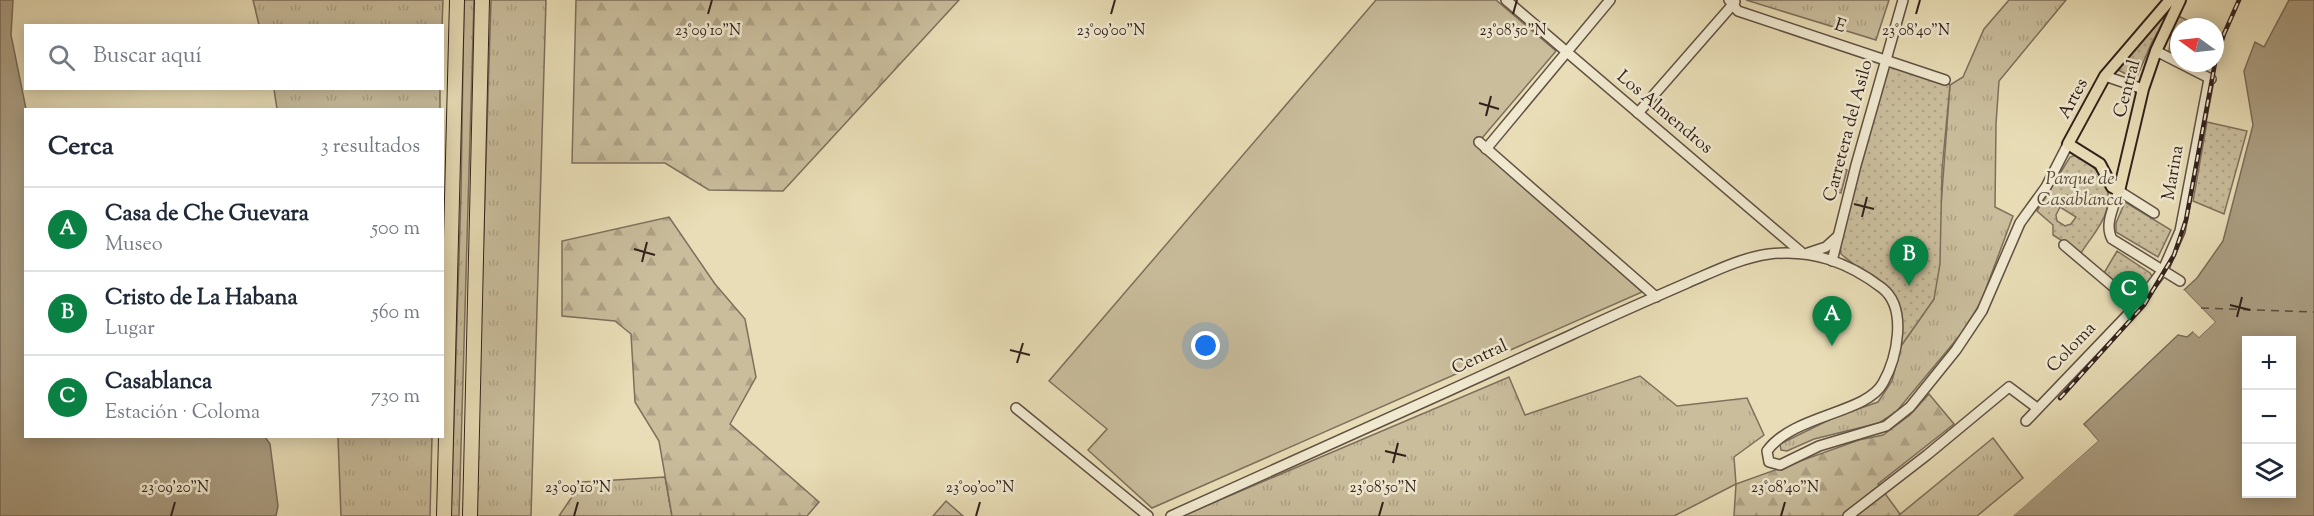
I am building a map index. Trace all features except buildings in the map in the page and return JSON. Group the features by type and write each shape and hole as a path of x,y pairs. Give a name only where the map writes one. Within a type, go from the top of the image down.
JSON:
{"highway":[{"path":"444,516 457,0"},
{"path":"470,516 483,0"}],"main road":[{"name":"Artes","path":"2068,144 2105,76 2170,0"},
{"name":"Central","path":"2116,189 2143,89 2156,51 2180,0"},
{"path":"2068,144 2100,164 2116,189"}],"street":[{"name":"Los Almendros","path":"1506,0 1804,252"},
{"path":"1610,0 1483,146 1656,297"},
{"name":"Carretera del Asilo","path":"1832,261 1885,59 1903,0"},
{"path":"1638,113 1733,2"},
{"name":"E","path":"1733,2 1738,11 1945,80"},
{"name":"Marina","path":"2156,51 2210,79 2180,231 2163,270"},
{"path":"2105,76 2143,89"},
{"name":"Artes","path":"1850,267 1887,292 1896,306 1899,323 1897,336 1883,384 1870,398 1808,421 1773,443 1767,452 1769,462 1780,465 1819,446 1886,426 1910,406 1956,350 1982,311 2020,223 2046,187 2068,144"},
{"path":"2154,213 2116,189 2108,232 2112,239 2180,281"},
{"path":"1804,252 1826,247 1838,236"},
{"path":"2064,244 2136,306"},
{"path":"1836,248 1839,256 1850,267"},
{"path":"1804,252 1850,267"},
{"name":"Central","path":"1171,516 1744,259 1767,254 1804,252"},
{"name":"Coloma","path":"2025,421 2136,306 2163,270"},
{"path":"1848,516 2009,387 2037,408"},
{"path":"1016,408 1148,516"}],"green space":[{"path":"253,0 443,0 442,24 259,24"},
{"path":"464,0 474,0 459,516 451,516 461,194"},
{"path":"491,0 546,0 531,516 475,516"},
{"path":"576,0 959,0 783,191 709,190 665,163 572,163"},
{"path":"1376,0 1496,0 1556,51 1477,144 1642,292 1152,508 1088,450 1107,429 1049,381"},
{"path":"1746,0 1889,0 1876,40"},
{"path":"2009,0 2066,0 1999,81 1995,207 2013,216 1981,302 1961,334 1896,412 1879,423 1814,439 1787,451 1781,450 1780,444 1835,417 1878,402 1892,381 1901,346 1934,299 1950,85 1963,77 1984,29"},
{"path":"2172,7 2152,42 2136,79 2118,70"},
{"path":"1888,66 1950,85 1942,170 1940,264 1934,299 1901,346 1901,325 1894,298 1888,289 1841,254 1840,242"},
{"path":"274,90 440,90 440,108 277,108"},
{"path":"2207,122 2247,131 2224,214 2193,201"},
{"name":"Parque de Casablanca","path":"2076,155 2091,165 2102,178 2108,194 2104,217 2081,253 2053,235 2053,225 2037,211 2070,157","holes":["2060,207 2076,217 2071,224 2065,226 2057,221 2056,215"]},
{"path":"1841,168 1847,170 1841,193 1835,192"},
{"path":"2125,202 2171,230 2158,257 2116,232 2116,223"},
{"path":"669,217 715,284 745,319 756,377 730,424 819,502 807,516 672,516 659,441 635,402 631,334 615,321 562,316 562,241"},
{"path":"2117,251 2150,273 2153,278 2136,299 2104,273"},
{"path":"1640,376 1677,406 1747,398 1764,435 1734,457 1736,484 1674,516 1182,516 1509,377 1525,415"},
{"path":"1929,394 1954,424 1878,484 1900,514 1898,516 1734,516 1736,484 1859,440 1883,435 1910,415"},
{"path":"338,438 432,438 430,516 341,516"},
{"path":"1993,438 2023,478 1977,516 1898,516"},
{"path":"665,477 672,516 559,516 582,482"},
{"path":"946,501 963,516 933,516"}],"shaded area":[{"path":"0,0 13,0 11,35 26,108 24,438 266,438 270,444 278,506 276,516 0,516"},
{"path":"2289,0 2314,0 2314,516 2012,516 2098,441 2084,424 2178,335 2187,337 2193,332 2199,337 2215,322 2184,290 2197,278 2223,241 2253,125 2244,71 2255,42 2264,47"}],"pier":[{"path":"2184,290 2215,322 2199,337 2193,332 2196,330 2199,333 2211,322 2181,292"},
{"path":"2086,427 2098,441 2013,516 2009,516 2094,441 2084,429"}],"ferry route":[{"path":"2201,308 2314,312"}],"railway":[{"path":"2224,34 2239,0"},
{"path":"2060,398 2144,305 2174,255 2186,220 2213,72"}],"place":[{"name":"Cristo de La Habana","path":"1909,286"},
{"name":"Casablanca","path":"2129,321"},
{"name":"Casa de Che Guevara","path":"1832,346"}]}
